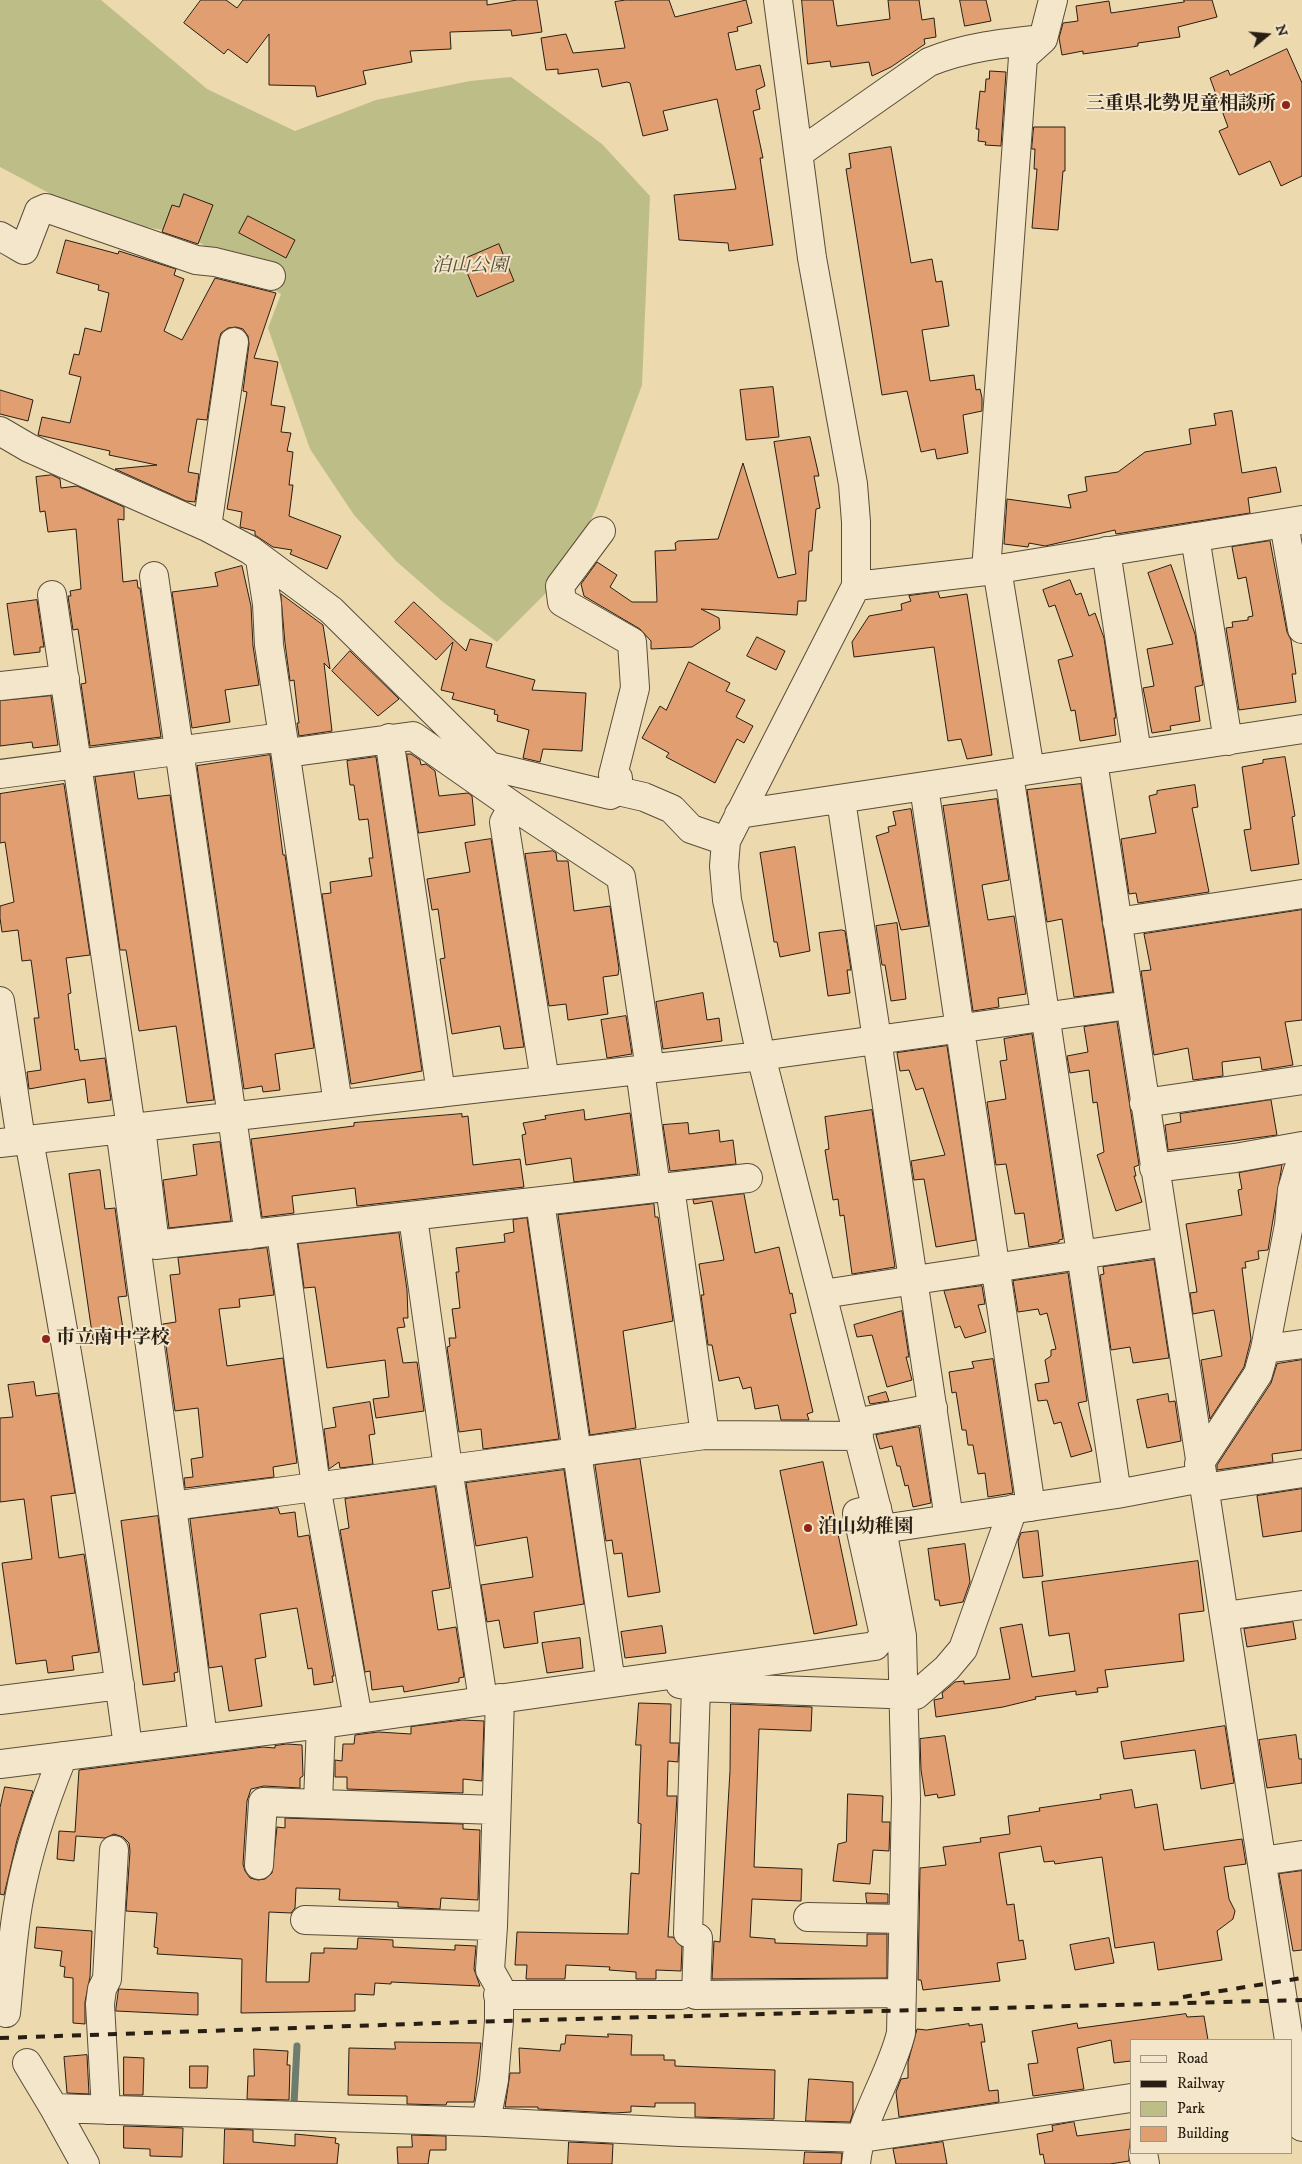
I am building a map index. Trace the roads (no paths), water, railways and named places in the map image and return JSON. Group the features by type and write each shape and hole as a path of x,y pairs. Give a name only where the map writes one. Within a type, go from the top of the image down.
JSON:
{"street":[{"path":"778,0 812,258 853,484 856,522 856,586 726,841 724,866 727,900 761,1056 880,1518 902,1636 906,1799 901,2033 897,2048 874,2100 857,2150 856,2164"},
{"path":"1053,0 1043,39 1023,57 992,570 1019,772 1046,1017 1117,1494"},
{"path":"799,153 929,62 953,52 1043,39"},
{"path":"0,236 24,250 40,211 46,208 196,260 215,262 271,276"},
{"path":"207,527 234,342"},
{"path":"0,431 29,448 92,478 207,527 250,550 260,560 331,610 489,766 610,795 618,791 644,796 672,809 691,828 726,841"},
{"path":"856,586 992,570 1293,521 1302,629"},
{"path":"601,531 560,586 562,602 632,642 635,688 613,775 618,778 618,791"},
{"path":"1195,537 1228,740"},
{"path":"1106,552 1137,753"},
{"path":"260,560 267,604 269,645 338,1104"},
{"path":"154,576 249,1235"},
{"path":"52,595 131,1128 172,1506 204,1738"},
{"path":"0,686 65,678"},
{"path":"739,814 1302,729"},
{"path":"0,774 180,751 413,736 512,806 621,877 645,1070 663,1188 706,1435"},
{"path":"389,738 441,1093"},
{"path":"1092,761 1289,2039"},
{"path":"657,1676 696,1687 916,1695 947,1668 963,1649 1022,1508 996,1267 924,787"},
{"path":"841,800 949,1518"},
{"path":"512,806 504,822 545,1081"},
{"path":"1117,922 1216,905 1302,894"},
{"path":"0,1000 16,1141 70,1361 128,1747"},
{"path":"16,1141 761,1056 960,1030 1129,1005"},
{"path":"1144,1103 1302,1080"},
{"path":"131,1128 155,1245 748,1178"},
{"path":"1154,1168 1235,1158 1302,1146"},
{"path":"1201,1477 1258,1374 1265,1349 1289,1225 1292,1190 1298,1170 1302,1165"},
{"path":"540,1202 611,1683"},
{"path":"413,1217 448,1468 492,1699 496,1810 490,1970 499,1986 497,2050 494,2080 486,2122"},
{"path":"281,1232 316,1486 358,1718"},
{"path":"823,1294 1165,1242"},
{"path":"1265,1349 1302,1344"},
{"path":"172,1506 577,1450 706,1435 857,1429 933,1408"},
{"path":"0,1764 321,1724 875,1646 884,1635 857,1513 880,1518 949,1518 1117,1494 1201,1477 1302,1472"},
{"path":"1225,1616 1302,1605"},
{"path":"0,1700 120,1685"},
{"path":"696,1687 693,1936 696,1995 901,1994"},
{"path":"318,1802 321,1724"},
{"path":"6,2013 18,1901 24,1873 48,1794 63,1756"},
{"path":"259,1865 262,1802 318,1802 496,1810"},
{"path":"106,2110 100,2004 102,1988 107,1979 114,1850"},
{"path":"1262,1861 1302,1855"},
{"path":"808,1917 903,1919"},
{"path":"305,1920 493,1926"},
{"path":"498,1995 681,1994"},
{"path":"27,2063 85,2164"},
{"path":"1294,2068 1302,2127"},
{"path":"56,2112 106,2110 486,2122 680,2132 862,2138 1130,2098"},
{"path":"56,2112 50,2130 62,2160 58,2164"}],"waterway":[{"path":"294,2104 297,2046"}],"railway":[{"path":"1183,1997 1302,1978"},
{"path":"0,2038 499,2021 1302,2000"}],"place":[{"name":"三重県北勢児童相談所","path":"1286,105"},
{"name":"市立南中学校","path":"46,1339"},
{"name":"泊山幼稚園","path":"808,1528"}],"park label":[{"name":"泊山公園","path":"470,267"}]}
